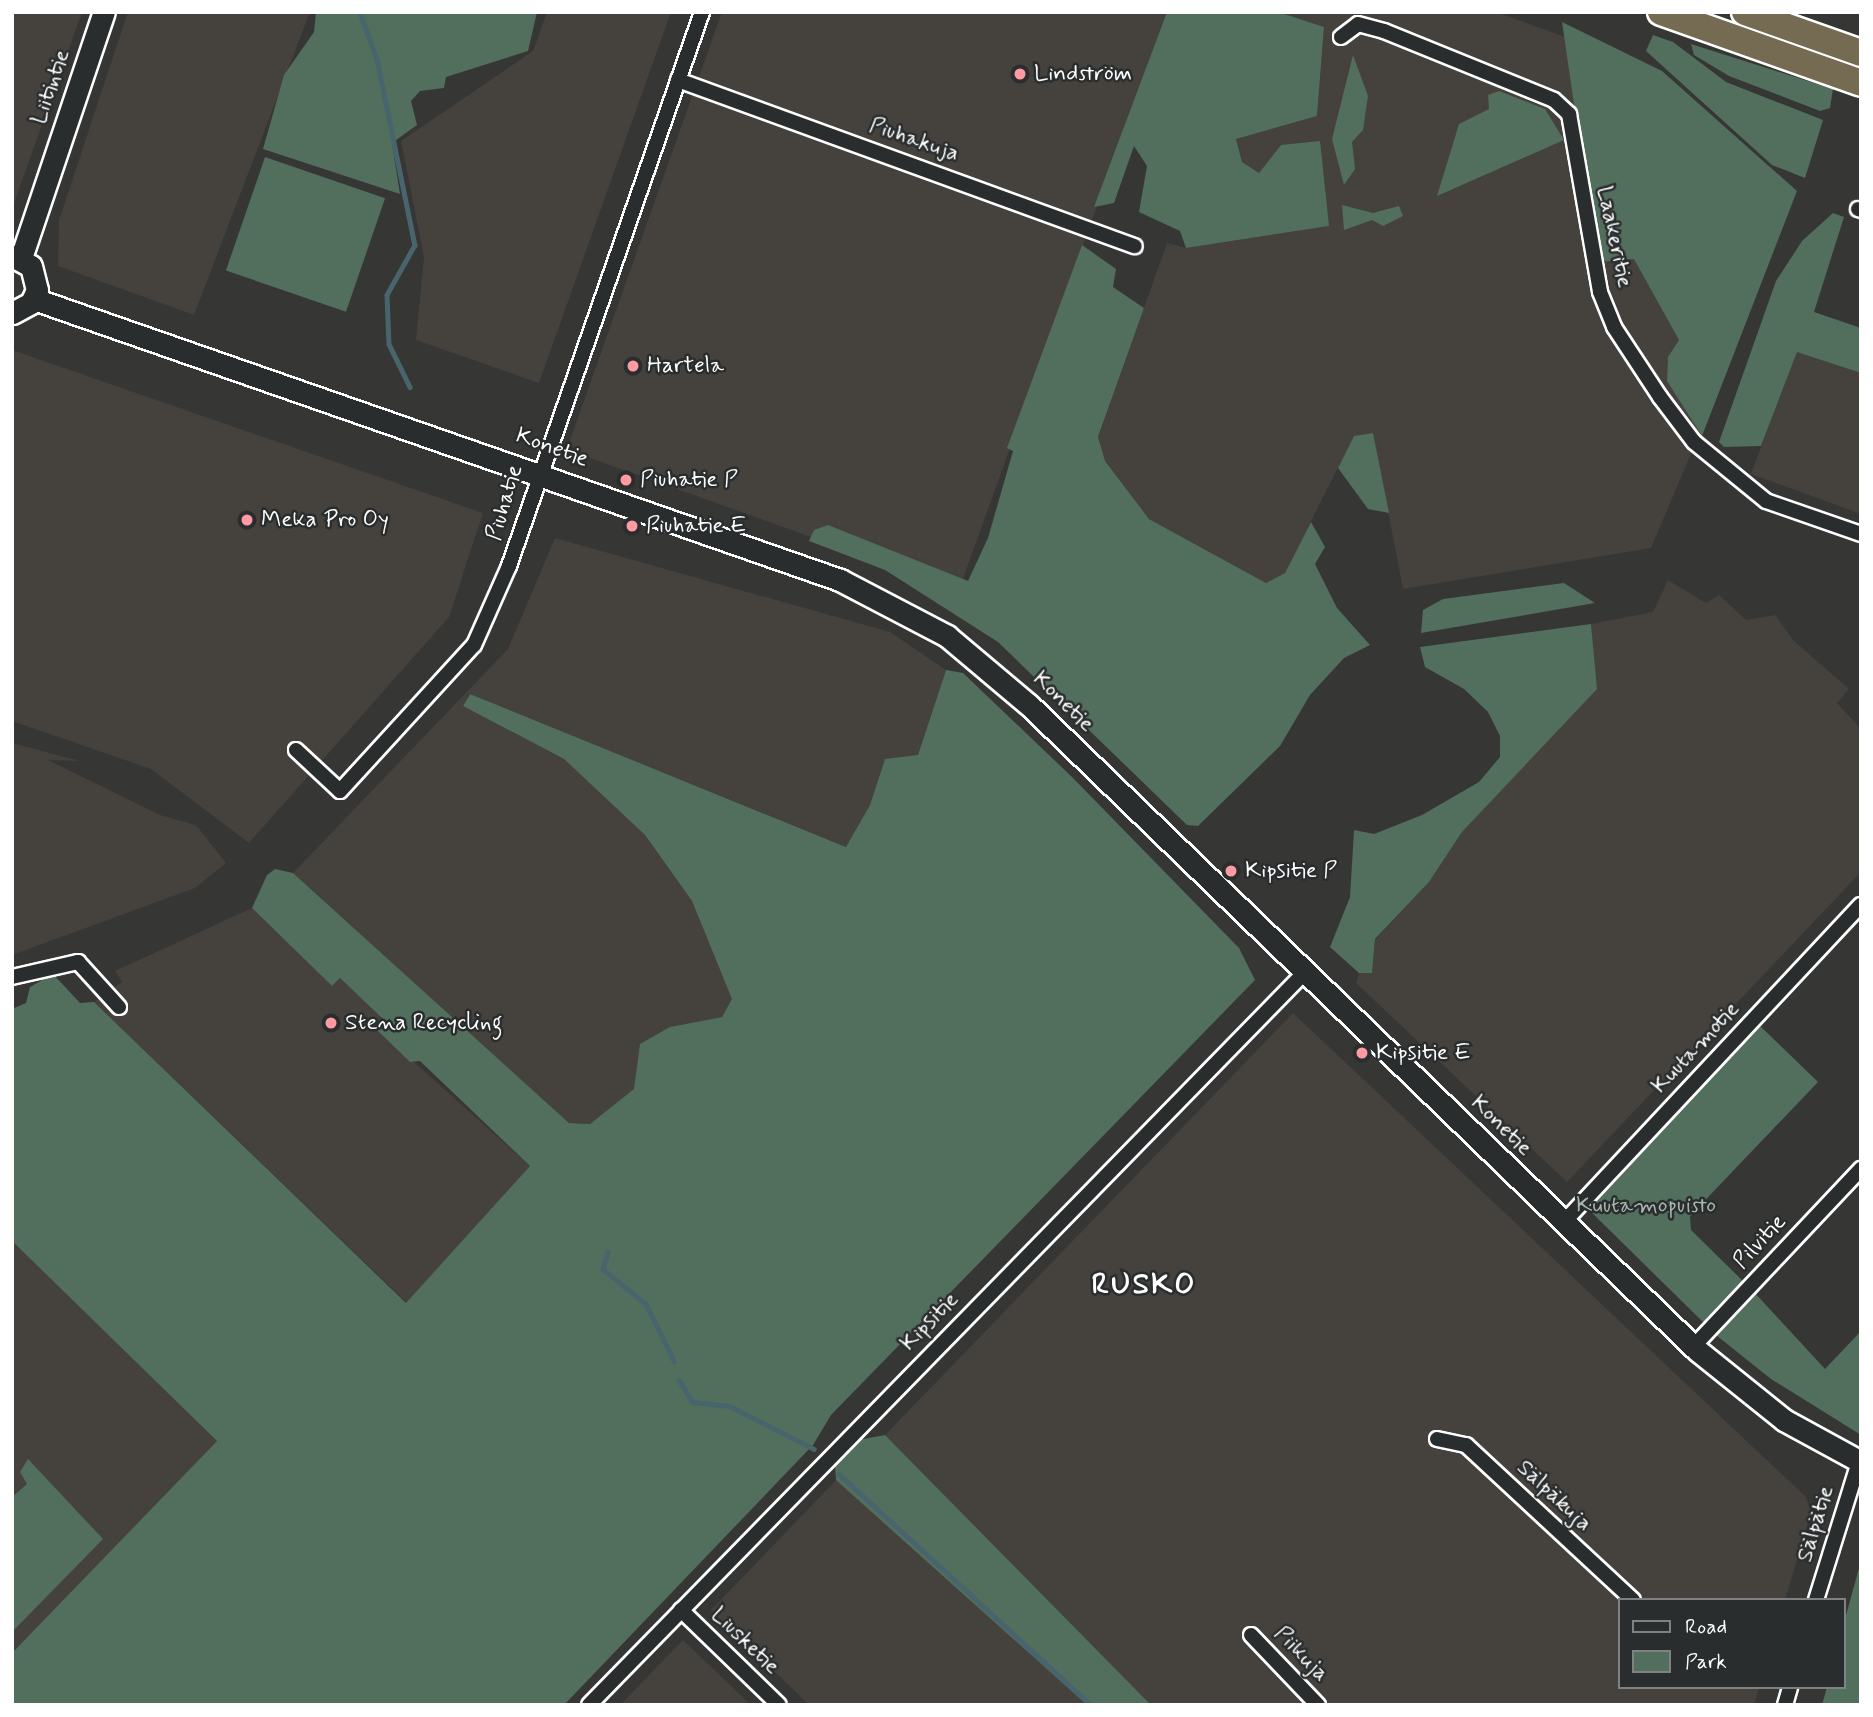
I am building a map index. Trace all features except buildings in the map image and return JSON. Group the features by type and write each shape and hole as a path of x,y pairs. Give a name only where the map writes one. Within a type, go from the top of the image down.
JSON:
{"highway":[{"path":"1661,12 1861,83"},
{"path":"1745,12 1861,53"}],"street":[{"name":"Liitintie","path":"17,257 104,12"},
{"name":"Piuhatie","path":"296,750 340,791 474,645 509,566 538,471 702,12"},
{"name":"Laakeritie","path":"1341,37 1358,24 1384,31 1554,100 1569,114 1600,292 1614,327 1660,397 1694,442 1766,501 1861,534"},
{"name":"Piuhakuja","path":"678,80 1135,246"},
{"path":"12,313 34,299 36,275 17,257"},
{"name":"Konetie","path":"34,299 538,471 840,580 947,636 1028,705 1693,1347 1784,1420 1860,1462"},
{"name":"Kuutamotie","path":"1564,1222 1861,905"},
{"path":"12,977 78,962 120,1007"},
{"name":"Kipsitie","path":"589,1705 1305,972"},
{"name":"Pilvitie","path":"1693,1347 1861,1169"},
{"name":"Sälpäkuja","path":"1437,1438 1466,1445 1631,1598"},
{"name":"Sälpätie","path":"1817,1598 1860,1462"},
{"name":"Liusketie","path":"681,1610 779,1705"},
{"name":"Piikuja","path":"1251,1635 1318,1705"}],"shaded area":[{"path":"12,12 82,12 12,209"},
{"path":"128,12 310,12 194,315 58,266 59,220"},
{"path":"547,12 671,12 539,383 416,340 424,257 401,141 533,51"},
{"path":"722,12 1167,12 955,601 887,564 576,453 570,440"},
{"path":"1278,12 1496,12 1571,39 1634,251 1717,393 1651,548 1403,589 1373,434 1354,436 1285,573 1266,583 1149,519 1104,461 1098,438 1167,243 1186,248 1329,226 1281,145 1259,173 1242,162 1236,138 1317,116 1324,28"},
{"path":"12,350 483,513 449,617 249,843 151,769 12,721"},
{"path":"1797,351 1861,373 1861,514 1751,474"},
{"path":"555,538 890,632 946,670 918,755 885,760 870,805 847,847 469,694 463,706 564,759 645,835 692,901 733,999 722,1017 671,1027 635,1089 590,1124 569,1123 293,873 508,649"},
{"path":"1668,580 1706,603 1719,595 1746,620 1775,615 1794,641 1849,689 1837,703 1861,729 1861,872 1567,1182 1356,983 1359,973 1372,973 1375,940 1429,882 1462,832 1596,689 1591,624 1653,612"},
{"path":"12,743 80,761 48,760 160,815 196,825 226,863 195,888 12,955"},
{"path":"252,908 332,986 340,978 383,1019 375,1027 530,1166 407,1303 94,1002 122,982 115,971"},
{"path":"1293,1013 1806,1497 1811,1513 1786,1598 1618,1598 1618,1689 1758,1689 1754,1705 1151,1705 885,1435"},
{"path":"12,1241 217,1441 12,1653"},
{"path":"836,1480 892,1526 1087,1705 809,1705 711,1610"},
{"path":"683,1640 751,1705 620,1705"}],"green space":[{"path":"316,12 537,12 528,51 446,77 444,88 420,91 411,101 417,125 392,143 400,194 263,149 284,75 314,32"},
{"path":"1167,12 1278,12 1324,27 1317,116 1236,139 1242,162 1259,173 1281,145 1320,141 1329,226 1186,248 1180,231 1139,212 1147,166 1134,146 1114,203 1094,207"},
{"path":"1562,22 1662,71 1797,191 1702,436 1667,381 1668,357 1679,340 1634,259 1597,262"},
{"path":"1653,35 1673,42 1726,82 1823,120 1805,178 1772,165 1646,51"},
{"path":"1691,44 1833,89 1830,108 1820,111 1729,76 1694,55"},
{"path":"1353,55 1368,96 1363,130 1352,142 1355,169 1344,185 1332,139"},
{"path":"1499,91 1545,109 1564,140 1437,196 1459,124 1489,109 1488,95"},
{"path":"265,157 385,198 346,312 226,270"},
{"path":"1342,205 1373,213 1399,206 1403,216 1383,226 1372,220 1344,230"},
{"path":"1833,213 1844,217 1814,312 1861,328 1861,373 1797,352 1761,446 1724,447 1719,442 1776,281 1802,241"},
{"path":"1082,245 1116,269 1113,287 1144,308 1098,437 1105,461 1149,519 1266,583 1285,573 1311,522 1325,547 1315,564 1337,608 1370,645 1344,658 1310,695 1280,746 1198,826 1187,825 998,642 885,570 809,541 814,530 828,525 968,581 988,538 1013,451 1007,448"},
{"path":"1373,433 1389,513 1368,509 1338,468 1354,436"},
{"path":"1564,583 1595,603 1421,633 1423,610 1443,599"},
{"path":"1591,624 1597,689 1462,832 1429,882 1375,939 1372,973 1359,973 1330,947 1350,897 1354,830 1374,834 1422,815 1479,782 1500,757 1500,736 1488,712 1464,689 1425,667 1420,647"},
{"path":"946,670 963,673 1072,777 1239,948 1255,980 831,1415 813,1445 564,1705 12,1705 12,1653 217,1441 12,1241 12,1009 26,1003 30,987 53,974 80,1003 94,1002 406,1303 530,1166 420,1061 410,1062 375,1028 383,1019 340,978 332,986 252,908 267,875 275,869 293,873 569,1123 590,1124 634,1089 640,1044 670,1027 722,1017 732,999 692,901 645,835 564,759 463,706 470,694 846,847 870,805 885,759 918,755"},
{"name":"Kuutamopuisto","path":"1757,1023 1818,1082 1690,1216 1691,1230 1746,1284 1706,1325 1585,1206"},
{"path":"1753,1291 1825,1369 1861,1331 1861,1435 1771,1379 1716,1335"},
{"path":"885,1435 1151,1705 1087,1705 836,1480 835,1465 858,1440"},
{"path":"28,1459 103,1539 12,1632 12,1497 27,1484 20,1472"},
{"path":"1861,1561 1861,1705 1822,1705 1826,1689 1845,1689 1845,1619"}],"waterway":[{"path":"360,12 377,59 415,245 387,295 389,344 410,387"},
{"path":"608,1252 603,1269 646,1304 674,1361"},
{"path":"679,1380 693,1402 730,1406 814,1449"},
{"path":"839,1474 1091,1705"}],"place":[{"name":"Lindström","path":"1020,74"},
{"name":"Hartela","path":"633,366"},
{"name":"Piuhatie P","path":"626,480"},
{"name":"Meka Pro Oy","path":"247,520"},
{"name":"Piuhatie E","path":"632,526"},
{"name":"Kipsitie P","path":"1231,871"},
{"name":"Stena Recycling","path":"331,1023"},
{"name":"Kipsitie E","path":"1362,1053"}],"district":[{"name":"RUSKO","path":"1144,1285"}]}
